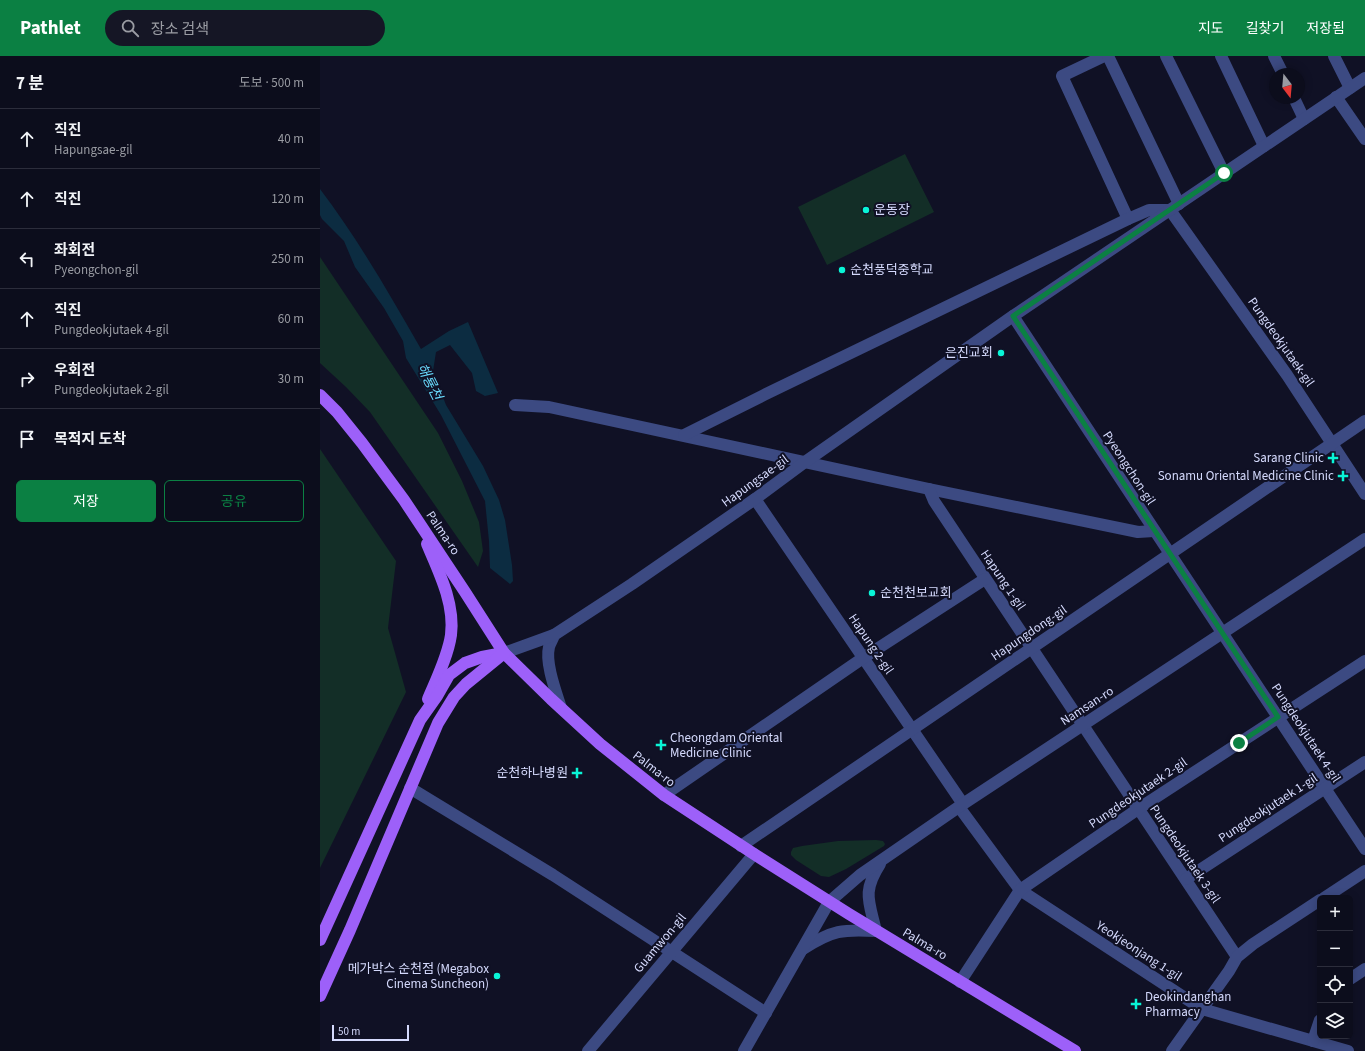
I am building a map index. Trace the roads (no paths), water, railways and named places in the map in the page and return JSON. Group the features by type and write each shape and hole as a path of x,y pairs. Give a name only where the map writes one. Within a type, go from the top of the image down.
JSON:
{"main road":[{"name":"Palma-ro","path":"320,394 362,443 416,517 504,653 600,744 664,794 741,846 876,931 1075,1051"},
{"path":"320,940 420,720 451,636 451,617 446,593 416,517"},
{"path":"420,720 437,696 449,675 465,663 482,657 504,653"},
{"path":"320,996 350,930 438,723 454,697 466,684 504,653"}],"street":[{"path":"1104,56 1062,76 1128,219"},
{"name":"Pungdeokjutaek-gil","path":"1108,56 1174,207 1365,494"},
{"path":"1166,56 1224,173"},
{"path":"1221,56 1264,146"},
{"path":"1274,56 1280,68"},
{"path":"1334,56 1350,88"},
{"path":"684,435 1128,219 1149,210 1174,207 1365,78"},
{"path":"1336,97 1365,139"},
{"path":"1297,104 1304,119"},
{"name":"Hapungsae-gil","path":"504,653 554,635 755,499 805,462 1013,316 1174,207"},
{"name":"Pyeongchon-gil","path":"1013,316 1223,633"},
{"path":"515,405 549,407 929,489 1138,532 1154,531"},
{"name":"Hapungdong-gil","path":"741,846 1365,421"},
{"name":"Hapung 1-gil","path":"929,489 934,501 1083,726"},
{"name":"Hapung 2-gil","path":"755,499 913,729 961,806"},
{"name":"Namsan-ro","path":"744,1051 829,902 860,875 961,806 1365,539"},
{"path":"664,794 863,658 985,579"},
{"name":"Pungdeokjutaek 4-gil","path":"1223,633 1365,849"},
{"path":"554,635 549,648 549,658 551,676 561,708"},
{"name":"Pungdeokjutaek 2-gil","path":"960,982 1020,890 1138,809 1365,661"},
{"name":"Pungdeokjutaek 3-gil","path":"1083,726 1237,957"},
{"name":"Pungdeokjutaek 1-gil","path":"1186,879 1365,762"},
{"path":"410,788 553,875 766,1013"},
{"name":"Yeokjeonjang 1-gil","path":"961,806 1020,890 1202,1009 1348,1051"},
{"name":"Guamwon-gil","path":"588,1051 754,854"},
{"path":"802,950 819,938 838,931 876,931 868,901 868,893 872,878 884,858"},
{"path":"1329,895 1365,871"},
{"path":"1172,1051 1229,971 1237,957 1252,944 1317,902"},
{"path":"1353,977 1365,969"},
{"path":"1313,1041 1317,1029"}],"water":[{"name":"해룡천","path":"320,189 360,247 421,349 449,331 468,322 498,393 485,396 476,391 472,373 450,345 436,352 433,371 446,405 483,466 499,500 505,520 512,565 513,581 510,584 490,568 485,501 441,415 406,358 403,341 384,308 355,267 344,241 322,219 320,215"}],"place":[{"name":"운동장","path":"866,210"},
{"name":"순천풍덕중학교","path":"842,270"},
{"name":"은진교회","path":"1001,353"},
{"name":"Sarang Clinic","path":"1333,458"},
{"name":"Sonamu Oriental Medicine Clinic","path":"1343,476"},
{"name":"순천천보교회","path":"872,593"},
{"name":"Cheongdam Oriental Medicine Clinic","path":"661,745"},
{"name":"순천하나병원","path":"577,773"},
{"name":"메가박스 순천점 (Megabox Cinema Suncheon)","path":"497,976"},
{"name":"Deokindanghan Pharmacy","path":"1136,1004"}]}
